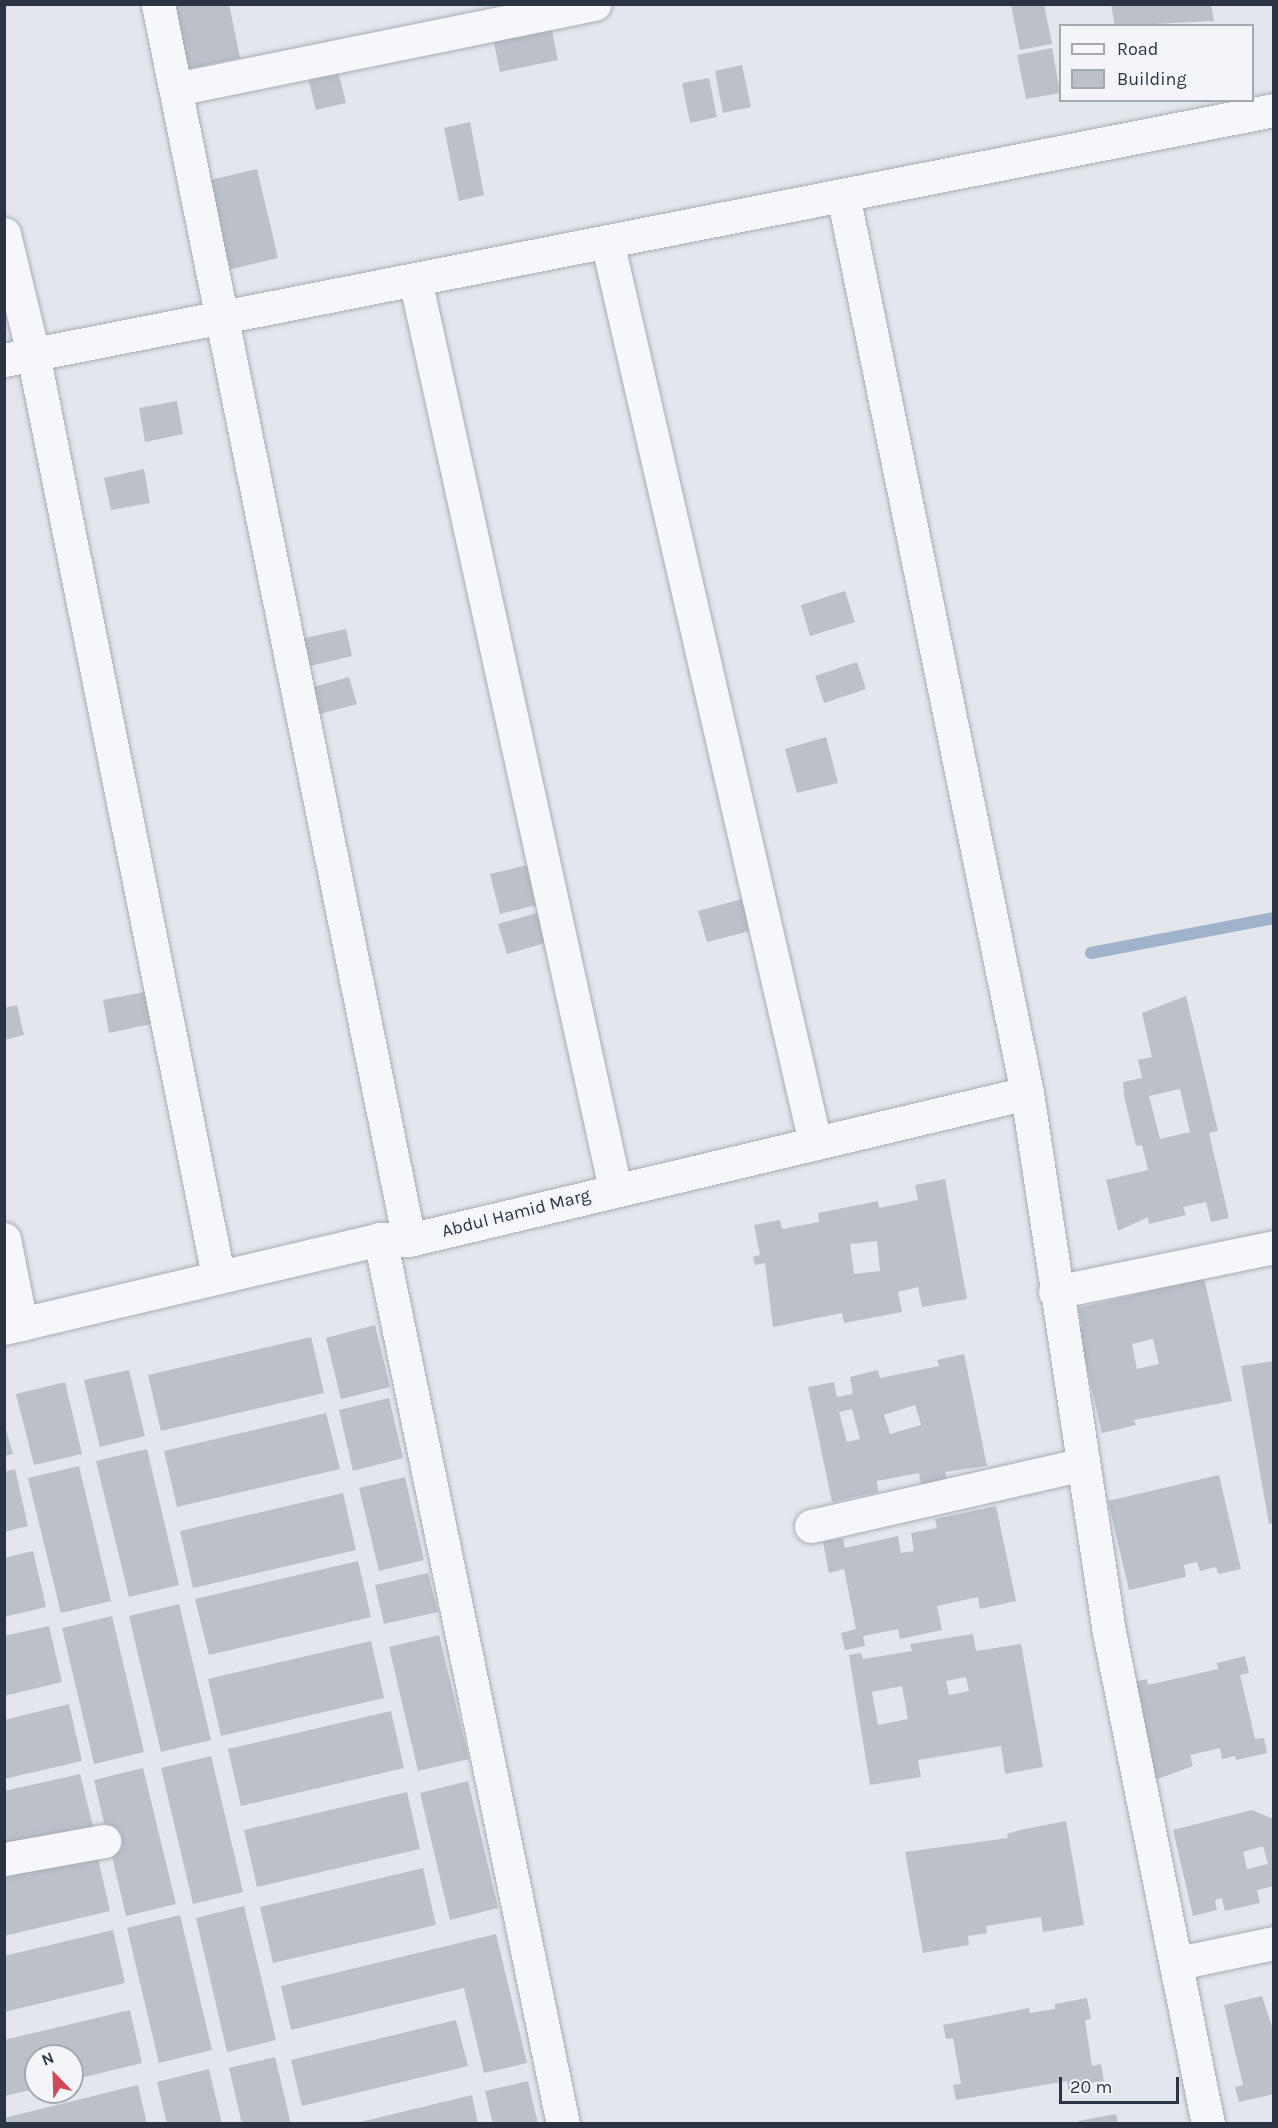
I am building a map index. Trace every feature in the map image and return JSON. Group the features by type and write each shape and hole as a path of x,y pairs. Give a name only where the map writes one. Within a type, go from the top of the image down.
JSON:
{"street":[{"path":"158,4 563,2124"},
{"path":"176,89 594,4"},
{"path":"19,357 1274,110"},
{"path":"843,195 1027,1093 1055,1292 1109,1632 1178,1962 1208,2124"},
{"path":"4,234 19,357 218,1275"},
{"path":"607,241 815,1143"},
{"path":"415,279 615,1189"},
{"name":"Abdul Hamid Marg","path":"13,1326 218,1275 394,1240 1027,1093"},
{"path":"4,1239 13,1326"},
{"path":"1055,1292 1274,1247"},
{"path":"811,1526 1083,1464"},
{"path":"4,1859 104,1841"},
{"path":"1178,1962 1274,1943"}],"building":[{"path":"174,4 229,4 240,58 188,69"},
{"path":"1044,4 1052,44 1020,50 1011,5"},
{"path":"1111,4 1211,4 1214,21 1155,24 1115,24"},
{"path":"549,17 558,60 500,72 491,29"},
{"path":"1052,48 1059,93 1026,99 1017,55"},
{"path":"335,59 346,103 316,110 305,66"},
{"path":"742,65 751,107 723,113 715,71"},
{"path":"709,78 717,117 690,123 682,83"},
{"path":"470,122 484,195 459,201 444,128"},
{"path":"257,169 278,258 227,270 206,181"},
{"path":"177,401 183,434 145,442 139,408"},
{"path":"144,469 150,503 111,510 104,478"},
{"path":"845,591 855,622 810,636 801,605"},
{"path":"346,629 352,656 306,667 300,639"},
{"path":"857,662 866,689 824,703 815,676"},
{"path":"349,677 357,704 316,715 309,688"},
{"path":"826,737 838,783 797,793 785,749"},
{"path":"527,865 537,905 500,914 490,874"},
{"path":"742,899 750,931 707,942 698,911"},
{"path":"544,911 552,941 507,954 498,924"},
{"path":"150,991 156,1023 109,1033 103,1000"},
{"path":"1186,996 1218,1131 1209,1133 1229,1218 1211,1222 1206,1202 1183,1207 1186,1215 1149,1224 1148,1217 1118,1231 1106,1180 1148,1170 1142,1145 1136,1146 1124,1096 1123,1082 1142,1078 1138,1060 1152,1057 1142,1013","holes":["1180,1089 1190,1132 1160,1139 1149,1096"]},
{"path":"17,1005 24,1035 4,1040 4,1008"},
{"path":"945,1179 967,1299 922,1307 918,1287 898,1292 902,1312 844,1323 842,1313 773,1327 765,1263 755,1265 753,1257 760,1255 754,1225 780,1220 782,1229 819,1222 818,1213 878,1201 879,1208 918,1200 915,1185","holes":["877,1241 880,1271 854,1274 850,1244"]},
{"path":"1204,1278 1232,1401 1134,1420 1136,1425 1102,1433 1077,1326 1082,1326 1078,1308","holes":["1153,1339 1159,1364 1137,1369 1132,1344"]},
{"path":"375,1325 390,1387 341,1399 326,1338"},
{"path":"311,1337 324,1393 161,1431 148,1375"},
{"path":"964,1354 987,1466 945,1472 948,1484 922,1490 919,1473 877,1481 878,1492 832,1502 808,1387 834,1382 837,1397 853,1394 850,1377 878,1370 880,1378 939,1366 937,1360","holes":["915,1405 921,1425 890,1434 884,1415","852,1409 860,1439 847,1442 839,1412"]},
{"path":"1274,1361 1274,1523 1269,1524 1241,1366"},
{"path":"129,1370 145,1436 100,1447 84,1380"},
{"path":"65,1382 82,1454 34,1465 16,1394"},
{"path":"389,1398 403,1458 353,1471 339,1410"},
{"path":"326,1413 340,1469 177,1507 164,1451"},
{"path":"4,1423 13,1454 4,1456"},
{"path":"147,1449 179,1585 129,1597 96,1461"},
{"path":"79,1466 111,1601 61,1613 28,1478"},
{"path":"15,1469 28,1526 4,1532 4,1472"},
{"path":"1219,1475 1241,1569 1218,1574 1216,1567 1200,1571 1197,1562 1184,1565 1186,1577 1129,1590 1108,1501"},
{"path":"405,1477 424,1560 379,1571 359,1488"},
{"path":"343,1493 356,1550 193,1588 180,1531"},
{"path":"996,1506 1016,1601 980,1609 978,1597 937,1606 942,1630 900,1639 898,1629 863,1636 865,1646 845,1650 841,1633 856,1629 844,1569 829,1573 823,1542 843,1538 845,1548 898,1536 901,1553 914,1551 911,1533 937,1528 935,1519"},
{"path":"33,1551 46,1607 4,1617 4,1558"},
{"path":"358,1561 371,1617 209,1655 195,1599"},
{"path":"428,1573 438,1612 384,1624 375,1585"},
{"path":"179,1604 211,1740 161,1752 129,1616"},
{"path":"112,1616 144,1752 94,1764 62,1628"},
{"path":"49,1626 62,1682 4,1696 4,1636"},
{"path":"973,1634 976,1651 1021,1644 1043,1767 1005,1774 1001,1746 918,1760 921,1777 870,1785 849,1655 861,1653 863,1659 912,1651 910,1644","holes":["966,1677 969,1691 949,1695 946,1681","902,1686 908,1719 878,1725 872,1692"]},
{"path":"439,1635 469,1759 418,1771 389,1647"},
{"path":"371,1641 384,1698 221,1736 208,1679"},
{"path":"1245,1656 1249,1673 1240,1675 1255,1739 1264,1738 1267,1753 1236,1760 1235,1756 1222,1759 1220,1748 1190,1755 1193,1766 1152,1781 1120,1685 1147,1679 1148,1685 1218,1669 1217,1663"},
{"path":"69,1704 82,1761 4,1779 4,1720"},
{"path":"391,1711 404,1768 241,1806 228,1749"},
{"path":"211,1756 243,1892 193,1904 161,1768"},
{"path":"143,1768 176,1904 126,1916 94,1780"},
{"path":"80,1774 94,1830 4,1851 4,1791"},
{"path":"468,1781 498,1908 450,1920 420,1793"},
{"path":"407,1792 420,1849 257,1887 244,1830"},
{"path":"1252,1810 1274,1819 1274,1886 1257,1890 1260,1903 1225,1911 1222,1898 1215,1900 1217,1910 1193,1916 1173,1830","holes":["1263,1846 1268,1864 1247,1869 1243,1852"]},
{"path":"1066,1821 1084,1925 1043,1932 1041,1917 986,1926 987,1933 968,1936 969,1945 923,1953 905,1852 1008,1838 1007,1834 1020,1830"},
{"path":"97,1854 110,1911 4,1936 4,1876"},
{"path":"423,1868 436,1925 273,1963 260,1907"},
{"path":"244,1906 276,2040 227,2052 196,1918"},
{"path":"180,1915 212,2050 159,2063 127,1928"},
{"path":"113,1930 125,1983 4,2012 4,1956"},
{"path":"496,1934 527,2063 484,2073 464,1988 291,2030 281,1986"},
{"path":"1262,1996 1274,2033 1274,2094 1239,2102 1235,2087 1243,2085 1224,2005"},
{"path":"1087,1998 1091,2019 1085,2020 1092,2066 1101,2064 1104,2081 1090,2083 1091,2091 1069,2094 1067,2081 956,2100 953,2085 961,2084 953,2038 946,2039 943,2025 1029,2008 1030,2013 1055,2009 1055,2004"},
{"path":"130,2010 142,2063 84,2077 84,2044 24,2044 24,2092 4,2096 4,2040"},
{"path":"456,2020 468,2066 302,2106 291,2060"},
{"path":"275,2057 291,2124 242,2124 229,2068"},
{"path":"209,2069 222,2124 167,2124 157,2082"},
{"path":"528,2081 538,2124 493,2124 485,2091"},
{"path":"138,2085 147,2124 4,2124 4,2118 61,2104 84,2104 84,2098"},
{"path":"472,2095 478,2124 356,2124 356,2123"},
{"path":"1116,2114 1118,2124 1078,2124 1078,2121"}],"waterway":[{"path":"1091,953 1274,918"}]}
